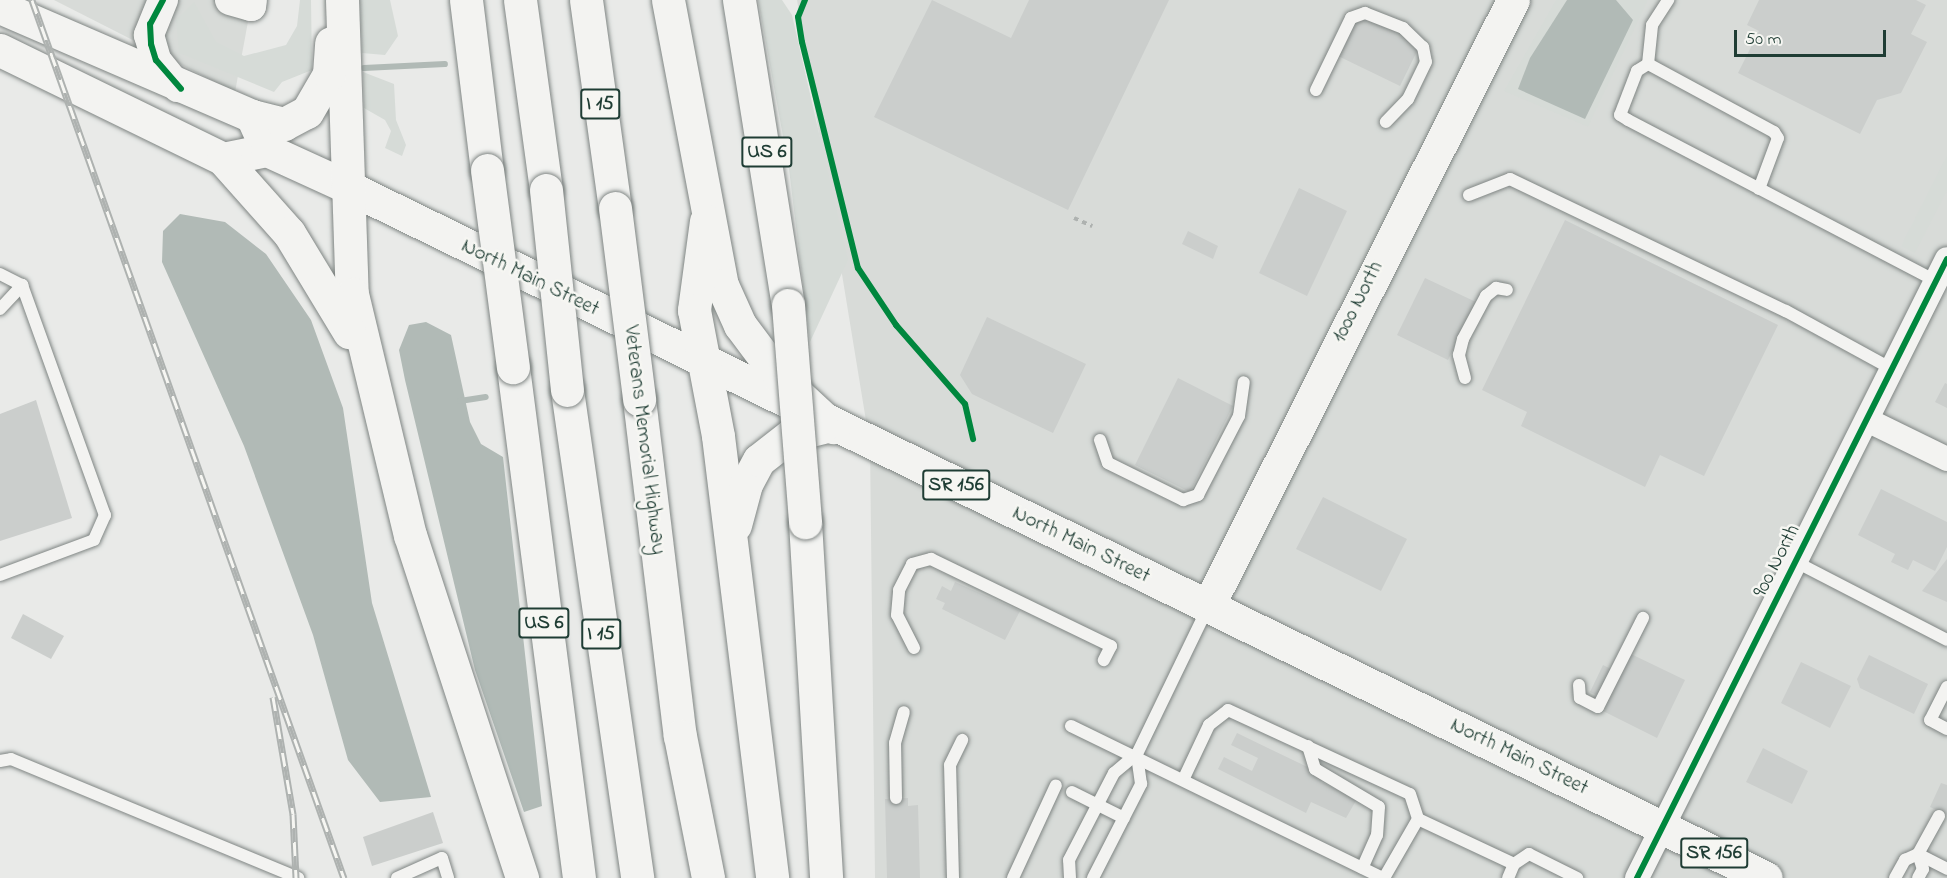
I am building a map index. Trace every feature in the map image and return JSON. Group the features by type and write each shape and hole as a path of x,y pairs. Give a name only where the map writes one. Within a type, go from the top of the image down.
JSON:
{"main road":[{"path":"0,7 181,89 267,123 297,120 320,95 329,74 336,0"},
{"path":"342,0 349,272 371,376 442,643 522,878"},
{"name":"US 6","path":"466,0 579,878"},
{"name":"I 15","path":"520,0 546,190 567,390 637,878"},
{"name":"Veterans Memorial Highway","path":"586,0 615,208 680,736 708,878"},
{"path":"668,0 706,221 722,285 740,325 779,377 833,427"},
{"name":"US 6","path":"739,0 788,305 805,522 826,878"},
{"name":"1000 North","path":"1208,606 1513,0"},
{"path":"0,50 223,159 289,233 336,306 371,376"},
{"path":"223,159 267,150 252,116"},
{"name":"North Main Street","path":"267,150 348,187 833,427 1208,606 1766,878"},
{"path":"706,221 694,310 732,552 772,878"},
{"path":"732,552 737,511 759,460 791,435 833,427"}],"street":[{"path":"163,0 149,35 156,60 181,89"},
{"name":"900 North","path":"1637,878 1947,260"},
{"path":"1867,420 1947,459"}],"lane":[{"path":"1648,64 1652,25 1668,0"},
{"path":"1316,90 1351,18 1365,13 1403,28 1423,46 1426,62 1408,99 1386,122"},
{"path":"1648,64 1637,71 1620,115 1936,281"},
{"path":"1648,64 1774,132 1779,138 1759,189"},
{"path":"1469,195 1510,179 1786,311 1892,369"},
{"path":"0,274 22,285 105,514 94,540 0,575"},
{"path":"0,309 22,285"},
{"path":"1465,378 1459,355 1463,339 1486,296 1496,288 1507,290"},
{"path":"1100,440 1108,463 1183,500 1198,495 1239,416 1244,382"},
{"path":"914,648 897,615 899,590 912,564 931,559 1111,646 1104,660"},
{"path":"1796,562 1947,640"},
{"path":"1070,878 1069,860 1114,773 1137,754 1208,606"},
{"path":"1579,685 1580,698 1598,706 1643,618"},
{"path":"1947,687 1930,720 1947,729"},
{"path":"1184,778 1209,725 1228,710 1410,794 1418,819 1514,864"},
{"path":"896,798 895,743 904,712"},
{"path":"1071,726 1137,754 1383,878 1418,819"},
{"path":"953,878 950,765 962,740"},
{"path":"1308,746 1315,769 1379,807 1377,835 1362,868"},
{"path":"1093,878 1141,784 1137,754"},
{"path":"0,761 11,759 298,878"},
{"path":"1013,878 1056,785"},
{"path":"1072,792 1124,818"},
{"path":"1895,878 1905,860 1918,854 1938,816"},
{"path":"1508,878 1514,864 1529,854 1577,878"},
{"path":"1918,854 1947,869"},
{"path":"1918,854 1923,869 1918,878"},
{"path":"397,878 441,858 448,878"}],"path":[{"path":"1074,218 1092,226"}],"shaded area":[{"path":"54,0 252,0 235,92"},
{"path":"300,0 311,0 312,70 282,82 274,92 179,53 176,20 194,2 216,42 244,56 286,45 297,26"},
{"path":"360,0 390,0 398,36 385,55 362,53"},
{"path":"758,0 782,0 792,15 848,260 810,342 789,169"},
{"path":"797,0 1947,0 1947,878 875,878 870,445"},
{"path":"1556,0 1648,0 1588,127 1504,91"},
{"path":"1567,0 1616,0 1633,20 1585,119 1518,89 1530,58"},
{"path":"363,72 394,84 396,120 406,145 402,156 385,148 391,131 385,120 364,108"},
{"path":"1947,155 1947,191 1915,253 1901,246"},
{"path":"180,214 225,222 266,254 311,320 343,408 372,603 431,797 380,802 348,760 313,635 244,446 162,262 163,231"},
{"path":"426,322 451,335 470,422 481,444 503,457 542,806 524,812 475,670 399,350 409,325"}],"building":[{"path":"932,0 1011,38 1029,0 1169,0 1068,210 874,117"},
{"path":"1759,0 1916,0 1926,5 1911,34 1927,42 1901,93 1877,100 1860,134 1738,73 1759,31 1747,25"},
{"path":"1358,12 1421,43 1400,86 1336,55"},
{"path":"1299,188 1347,211 1307,296 1259,273"},
{"path":"1565,220 1778,325 1704,476 1660,455 1645,487 1521,426 1527,412 1482,390"},
{"path":"1188,231 1218,246 1213,259 1182,244"},
{"path":"1425,278 1476,302 1448,360 1397,335"},
{"path":"987,317 1086,364 1053,433 972,394 960,375"},
{"path":"1178,378 1233,406 1190,492 1135,465"},
{"path":"1945,383 1947,384 1947,408 1935,402"},
{"path":"36,400 72,518 0,541 0,414"},
{"path":"1881,489 1947,522 1947,547 1935,571 1913,560 1908,570 1891,562 1895,554 1858,535"},
{"path":"1323,497 1407,539 1381,591 1296,549"},
{"path":"1947,559 1947,602 1922,591"},
{"path":"955,582 1020,611 1005,640 942,609 945,603 936,599 942,586 951,591"},
{"path":"23,614 64,636 51,659 11,638"},
{"path":"1631,654 1685,680 1657,738 1603,711 1608,700 1590,692 1603,665 1621,674"},
{"path":"1869,655 1928,684 1914,714 1860,688 1857,679"},
{"path":"1801,662 1851,686 1830,728 1781,703"},
{"path":"1237,733 1324,775 1321,782 1357,799 1346,818 1311,802 1306,813 1218,769 1224,757 1252,771 1258,758 1231,745"},
{"path":"1763,748 1808,771 1792,804 1746,782"},
{"path":"1941,783 1947,785 1947,815 1930,807"},
{"path":"908,798 908,806 918,805 920,878 887,878 885,799"},
{"path":"433,812 443,843 372,866 363,837"}],"waterway":[{"path":"364,68 445,64"},
{"path":"460,401 486,397"}],"railway":[{"path":"32,0 344,878"},
{"path":"273,697 293,814 296,878"}],"cycle path":[{"path":"163,0 150,24 151,44 156,60 181,89"},
{"path":"805,0 798,17 802,42 858,268 896,325 965,404 973,439"},
{"path":"1637,878 1947,259"}]}
